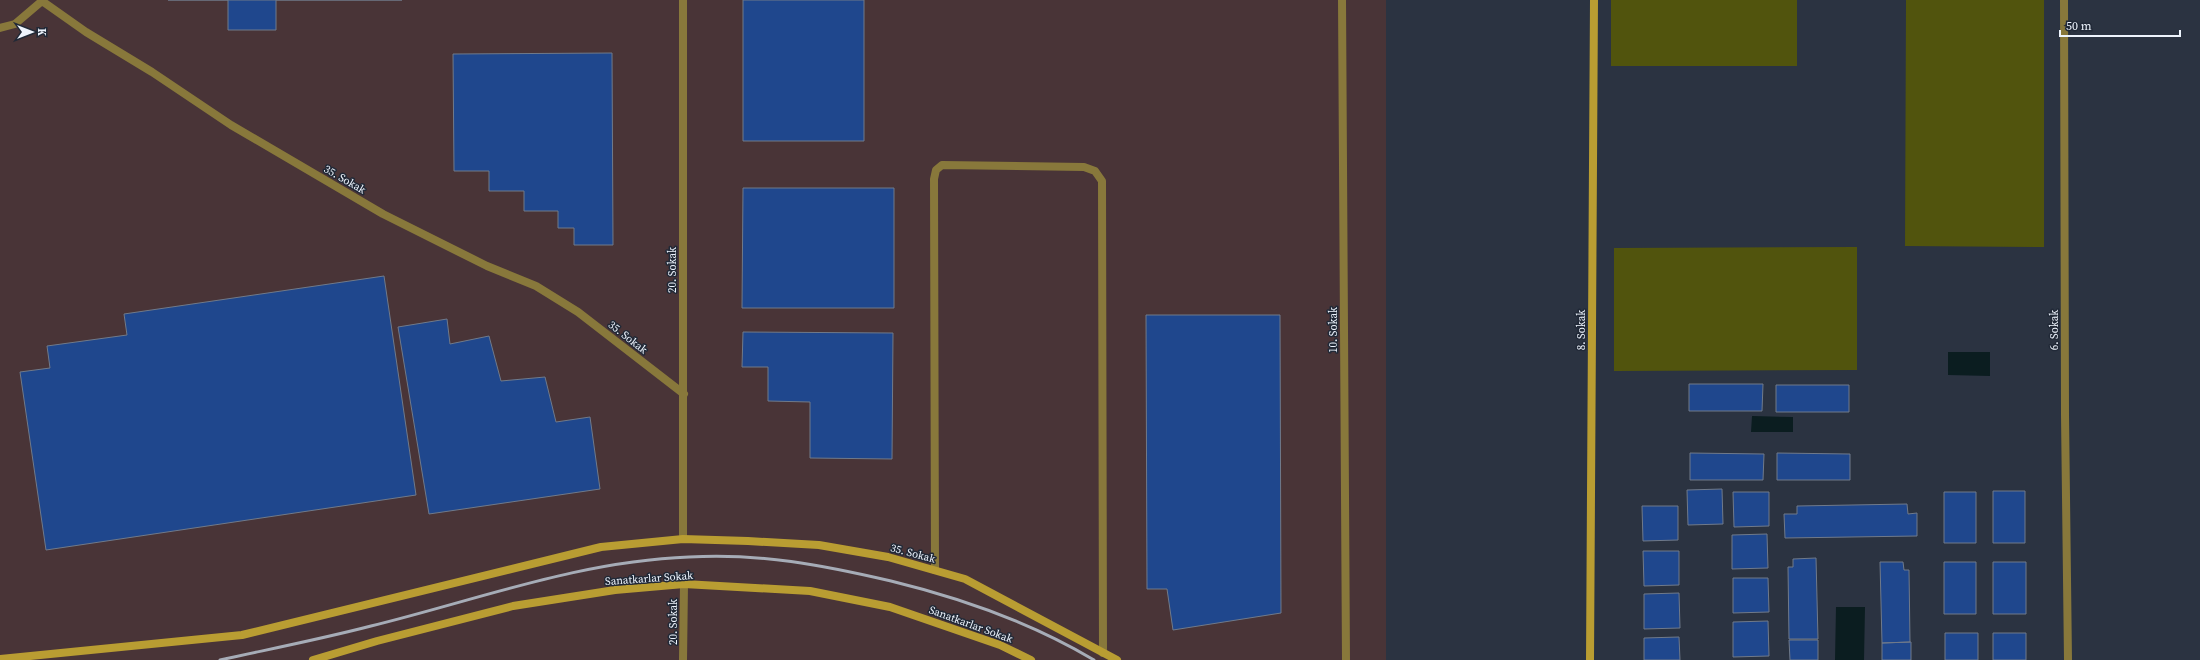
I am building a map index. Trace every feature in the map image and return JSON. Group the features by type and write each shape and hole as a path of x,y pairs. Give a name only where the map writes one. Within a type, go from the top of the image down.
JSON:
{"street":[{"name":"35. Sokak","path":"0,28 15,24 43,0 86,32 152,72 231,125 383,214 487,266 536,286 578,312 684,394"},
{"name":"20. Sokak","path":"683,0 683,539"},
{"name":"10. Sokak","path":"1342,0 1346,660"},
{"name":"8. Sokak","path":"1590,660 1594,0"},
{"name":"6. Sokak","path":"2064,0 2065,415 2068,660"},
{"path":"935,570 934,179 936,170 942,164 1084,167 1096,171 1102,181 1104,653"},
{"name":"35. Sokak","path":"0,659 242,635 601,547 683,539 819,545 888,557 965,578 1117,660"},
{"name":"20. Sokak","path":"683,660 684,584"},
{"name":"Sanatkarlar Sokak","path":"313,660 377,641 513,606 615,590 684,584 810,591 890,607 1000,644 1031,660"}],"shaded area":[{"path":"0,0 1386,0 1386,660 0,660"},
{"path":"1611,0 1797,0 1797,66 1611,66"},
{"path":"1906,0 2044,0 2044,247 1905,246"},
{"path":"1857,247 1857,370 1614,371 1614,248"},
{"path":"1948,352 1990,352 1990,376 1948,375"},
{"path":"1752,416 1793,417 1793,432 1751,432"},
{"path":"1836,607 1865,607 1864,660 1835,660"}],"building":[{"path":"228,0 276,0 276,30 228,30"},
{"path":"743,0 864,0 864,141 743,141"},
{"path":"612,53 613,245 574,245 574,228 558,228 558,211 524,211 524,191 489,191 489,171 454,171 453,54"},
{"path":"743,188 894,188 894,308 742,308"},
{"path":"384,276 416,495 46,550 20,372 50,368 47,346 127,335 124,314"},
{"path":"1146,315 1280,315 1281,613 1173,630 1167,589 1147,589"},
{"path":"447,319 450,344 489,336 501,381 545,377 556,422 590,417 600,489 429,514 398,327"},
{"path":"743,332 893,333 892,459 810,458 810,402 768,401 768,367 742,367"},
{"path":"1689,384 1763,384 1762,411 1689,411"},
{"path":"1776,385 1849,385 1849,412 1776,412"},
{"path":"1690,453 1764,454 1763,480 1690,480"},
{"path":"1777,453 1850,454 1850,480 1777,480"},
{"path":"1722,489 1723,524 1688,525 1687,490"},
{"path":"1993,491 2025,491 2025,543 1993,543"},
{"path":"1733,492 1769,492 1769,526 1734,527"},
{"path":"1944,492 1976,492 1976,543 1944,543"},
{"path":"1907,504 1908,514 1917,513 1917,536 1785,538 1784,514 1797,514 1797,506"},
{"path":"1642,506 1678,506 1678,540 1643,541"},
{"path":"1767,534 1768,568 1732,569 1732,535"},
{"path":"1643,551 1679,551 1679,585 1644,586"},
{"path":"1816,558 1818,639 1789,639 1788,567 1793,567 1793,559"},
{"path":"1880,562 1903,562 1904,570 1909,570 1910,642 1882,643"},
{"path":"1944,562 1976,562 1976,614 1944,614"},
{"path":"1993,562 2026,562 2026,614 1993,614"},
{"path":"1733,578 1768,578 1769,612 1733,613"},
{"path":"1679,593 1680,628 1644,629 1644,594"},
{"path":"1768,621 1769,656 1733,657 1733,622"},
{"path":"1945,633 1978,633 1978,660 1945,660"},
{"path":"1993,633 2026,633 2026,660 1993,660"},
{"path":"1679,637 1680,660 1644,660 1644,638"},
{"path":"1789,640 1818,640 1818,660 1790,660"},
{"path":"1911,642 1911,660 1882,660 1882,643"}],"railway":[{"path":"220,660 352,631 528,583 568,574 648,560 716,556 766,559 816,565 891,581 944,595 1021,623 1046,634 1094,660"}]}
